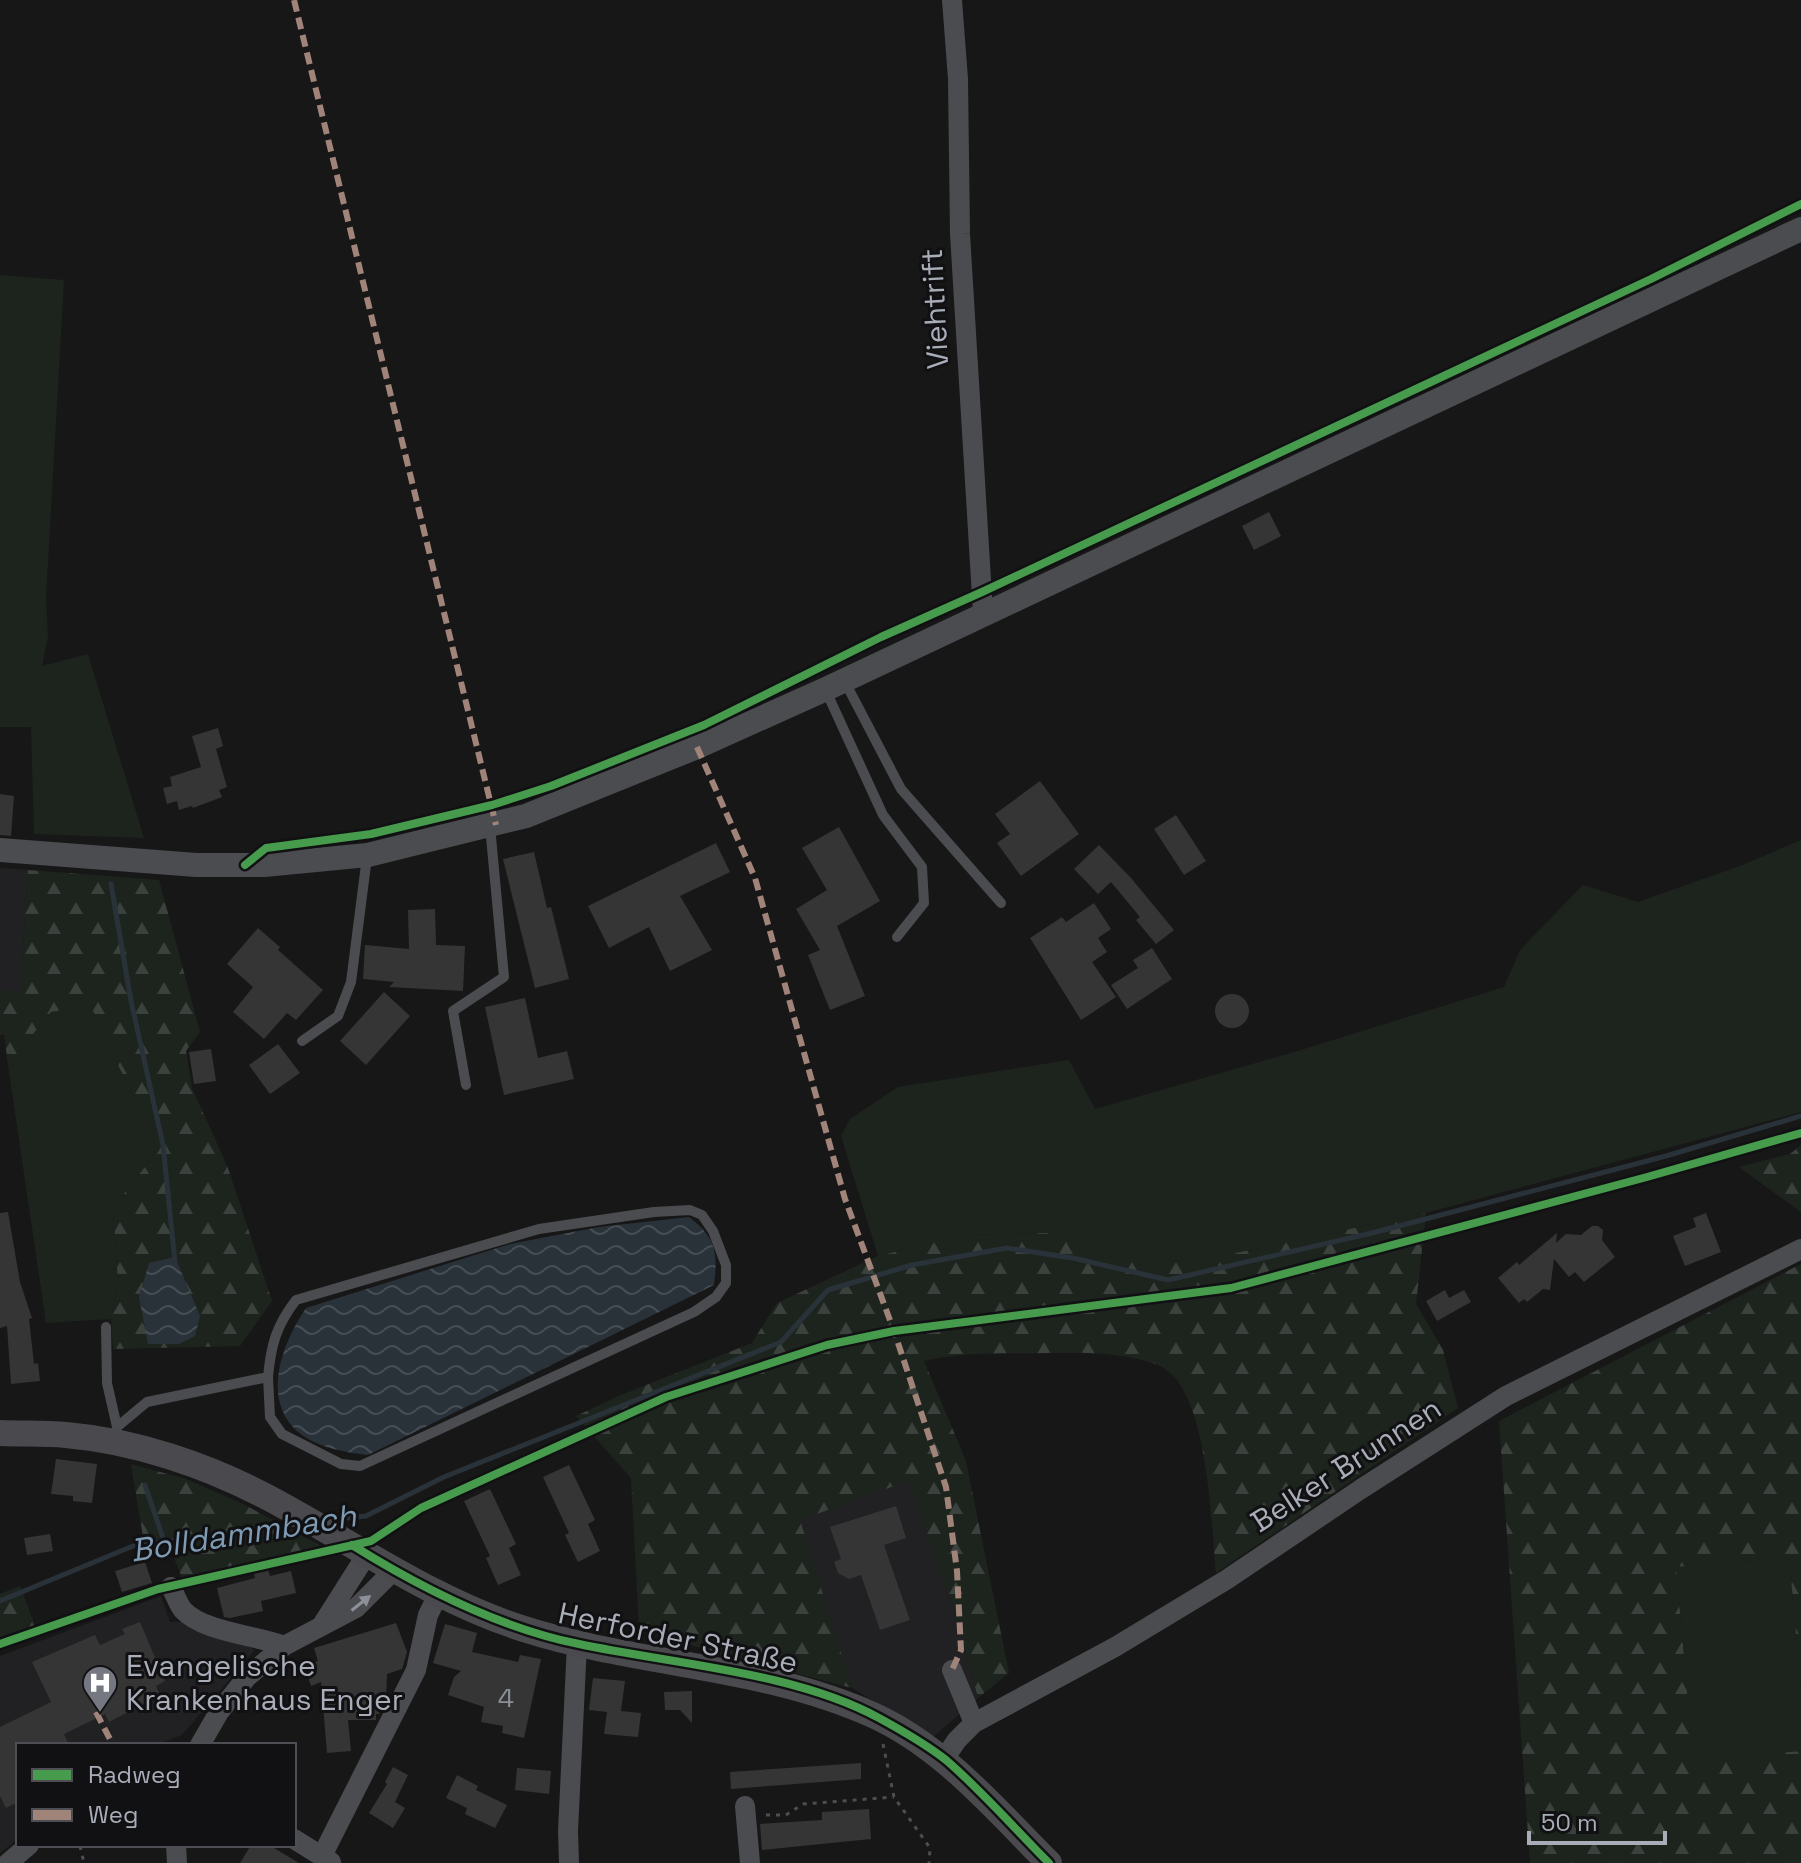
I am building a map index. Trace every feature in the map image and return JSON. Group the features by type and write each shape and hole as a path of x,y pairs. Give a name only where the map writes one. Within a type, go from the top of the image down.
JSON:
{"main road":[{"name":"Herforder Straße","path":"0,1433 116,1435 264,1496 394,1570 522,1629 577,1644 759,1678 814,1692 877,1717 944,1759 1049,1863"}],"street":[{"name":"Viehtrift","path":"952,0 958,79 960,234 983,613"},
{"path":"0,850 149,863 264,865 368,855 526,816 697,747 835,685 1801,229"},
{"name":"Belker Brunnen","path":"944,1759 974,1723 1115,1647 1213,1587 1506,1396 1801,1249"},
{"path":"320,1627 360,1549"},
{"path":"201,1743 219,1712 247,1677 284,1646 356,1608 394,1570"},
{"path":"171,1587 183,1610 214,1629 262,1638 284,1646"},
{"path":"296,1840 328,1860 416,1670 428,1615 439,1593"},
{"path":"569,1863 577,1644"},
{"path":"952,1670 974,1723"},
{"path":"745,1806 750,1863"},
{"path":"8,1863 27,1847"}],"lane":[{"path":"835,685 901,789 1001,903"},
{"path":"835,685 883,815 922,867 924,903 897,937"},
{"path":"466,1085 453,1011 504,977 490,826"},
{"path":"302,1041 338,1016 351,982 368,855"},
{"path":"690,1210 702,1215 713,1231 726,1265 726,1283 716,1297 694,1312 360,1466 341,1464 282,1434 270,1417 268,1377 271,1351 280,1322 296,1300 539,1229 654,1212 690,1210"},
{"path":"106,1327 107,1383 116,1435"},
{"path":"116,1435 147,1402 268,1377"}],"path":[{"path":"877,1717 894,1797 930,1848 929,1863"},
{"path":"745,1806 760,1805 768,1816 786,1815 803,1804 894,1797"}],"shaded area":[{"path":"0,868 28,870 20,992 0,990"},
{"path":"908,1480 957,1620 978,1698 933,1737 852,1688 799,1519"},
{"name":"Evangelische Krankenhaus Enger","path":"161,1596 170,1622 190,1622 250,1645 254,1651 182,1735 161,1743 16,1743 16,1841 0,1853 0,1656"}],"green space":[{"path":"0,275 64,280 46,598 48,637 42,666 88,654 144,838 34,834 31,727 0,727"},
{"path":"1801,840 1801,1112 1426,1213 1188,1263 1127,1263 1047,1233 967,1235 878,1256 841,1136 850,1119 898,1087 1069,1060 1095,1109 1504,987 1520,950 1583,885 1638,902 1745,864"},
{"path":"28,870 159,880 200,1032 186,1051 192,1088 228,1168 272,1301 240,1346 113,1349 111,1319 118,1283 113,1208 155,1154 149,1124 91,1006 51,1012 8,1065 4,1035 0,1035 0,990 20,992"},
{"path":"91,1006 149,1124 155,1154 113,1208 118,1283 111,1319 46,1323 8,1065 51,1012"},
{"path":"1801,1145 1801,1212 1739,1167 1790,1154"},
{"path":"1426,1213 1416,1304 1443,1350 1458,1408 1216,1573 1209,1493 1198,1429 1189,1401 1176,1379 1160,1366 1107,1354 955,1356 924,1361 966,1461 1009,1673 978,1698 957,1620 908,1481 800,1520 852,1688 710,1651 639,1628 631,1478 576,1416 752,1343 777,1303 878,1256 967,1235 1047,1233 1127,1263 1188,1263"},
{"path":"1801,1264 1801,1689 1789,1557 1676,1567 1693,1760 1801,1751 1801,1863 1530,1863 1499,1421"},
{"path":"131,1464 186,1479 243,1504 325,1548 183,1581 170,1547 143,1537"},
{"path":"1789,1557 1801,1689 1801,1751 1693,1761 1676,1567"},
{"path":"20,1586 36,1628 0,1640 0,1594"}],"water":[{"path":"689,1217 705,1232 713,1246 716,1263 714,1285 368,1455 323,1446 298,1432 286,1419 280,1403 279,1370 283,1353 306,1308 510,1244 599,1227"},
{"path":"175,1257 200,1316 195,1336 179,1344 148,1344 139,1297 149,1263"}],"building":[{"path":"1269,512 1281,536 1254,550 1242,526"},
{"path":"218,728 223,746 216,749 227,787 219,790 222,797 179,810 177,801 167,804 163,788 172,786 170,777 201,767 192,736"},
{"path":"1040,781 1079,834 1021,876 997,843 1010,834 995,814"},
{"path":"0,794 14,796 11,836 0,835"},
{"path":"1176,815 1206,861 1184,875 1154,829"},
{"path":"839,827 880,901 837,926 865,996 830,1010 808,955 820,950 796,909 827,890 802,848"},
{"path":"716,843 730,872 680,896 712,950 670,971 649,927 609,948 588,906"},
{"path":"1099,845 1174,930 1156,944 1136,920 1140,917 1111,882 1098,894 1074,869"},
{"path":"534,852 569,979 535,988 503,859"},
{"path":"1094,903 1111,929 1098,938 1107,952 1092,962 1116,997 1081,1020 1030,938 1062,917 1066,922"},
{"path":"435,909 436,945 465,946 463,991 389,987 394,982 363,979 365,945 409,949 408,910"},
{"path":"258,928 323,990 296,1020 287,1013 264,1039 233,1012 253,987 227,964"},
{"path":"1152,948 1172,979 1127,1009 1111,985 1138,968 1133,960"},
{"path":"384,992 410,1016 366,1065 340,1041"},
{"path":"1232,994 1244,999 1249,1011 1244,1023 1232,1028 1220,1023 1215,1011 1220,999"},
{"path":"525,998 538,1058 567,1051 574,1079 504,1095 485,1007"},
{"path":"278,1044 300,1073 270,1094 249,1065"},
{"path":"211,1049 216,1081 194,1084 189,1052"},
{"path":"8,1212 20,1282 32,1318 29,1319 34,1364 38,1363 40,1381 11,1384 7,1326 0,1328 0,1213"},
{"path":"1706,1213 1721,1252 1685,1266 1673,1236 1696,1227 1693,1218"},
{"path":"1592,1226 1603,1230 1602,1240 1615,1257 1584,1282 1575,1272 1569,1277 1554,1259 1550,1290 1543,1289 1527,1302 1524,1299 1519,1303 1498,1278 1557,1233 1556,1243 1566,1234 1581,1235"},
{"path":"1445,1290 1449,1298 1464,1290 1471,1302 1437,1321 1426,1301"},
{"path":"56,1459 97,1464 92,1503 73,1501 73,1496 51,1494"},
{"path":"569,1465 595,1520 588,1524 600,1551 578,1562 565,1535 569,1533 543,1477"},
{"path":"490,1489 516,1544 509,1548 521,1575 498,1585 486,1558 490,1556 464,1501"},
{"path":"896,1506 906,1538 884,1545 910,1620 880,1630 861,1575 849,1579 838,1573 834,1562 841,1559 830,1527"},
{"path":"50,1534 53,1551 27,1555 24,1538"},
{"path":"145,1562 152,1583 122,1592 115,1571"},
{"path":"268,1569 270,1576 291,1571 296,1593 261,1601 263,1611 224,1617 217,1588 255,1578 254,1573"},
{"path":"140,1622 165,1681 156,1686 160,1695 109,1722 105,1714 64,1734 68,1743 16,1743 16,1803 6,1808 0,1796 0,1727 51,1702 32,1662 95,1635 100,1645 125,1634 122,1629"},
{"path":"396,1623 407,1652 402,1669 387,1674 386,1700 379,1714 376,1714 376,1720 348,1720 351,1751 327,1753 321,1682 311,1686 304,1665 318,1661 314,1648"},
{"path":"445,1624 477,1633 472,1652 518,1662 520,1655 541,1659 524,1738 502,1733 503,1726 481,1722 484,1707 448,1695 454,1677 461,1671 433,1663"},
{"path":"593,1678 625,1681 621,1711 641,1713 638,1737 604,1734 607,1712 589,1710"},
{"path":"692,1691 692,1723 680,1710 665,1710 664,1692"},
{"path":"861,1763 861,1779 731,1789 730,1772"},
{"path":"393,1767 408,1775 395,1802 405,1808 393,1828 369,1813 387,1784 385,1782"},
{"path":"517,1768 551,1771 549,1794 515,1790"},
{"path":"457,1775 478,1786 476,1790 507,1805 495,1828 465,1814 467,1808 446,1798"},
{"path":"869,1809 871,1839 762,1850 760,1824 822,1820 822,1812"},
{"path":"250,1847 272,1847 299,1863 240,1863"}],"waterway":[{"path":"111,884 131,1001 163,1145 175,1262"},
{"name":"Bolldammbach","path":"328,1520 366,1516 444,1477 781,1342 828,1290 912,1265 1007,1248 1073,1258 1168,1280 1376,1232 1666,1156 1801,1116"},
{"path":"145,1485 164,1541"},
{"name":"Bolldammbach","path":"0,1601 133,1546 294,1524"}],"marked path":[{"path":"294,0 496,825"},
{"path":"697,747 755,878 845,1199 894,1331 946,1487 957,1571 961,1650 952,1670"},
{"path":"96,1712 112,1743"}],"cycle path":[{"path":"245,865 266,848 371,834 492,805 551,786 704,725 881,637 1651,279 1801,204"},
{"path":"0,1644 158,1589 371,1541 421,1508 666,1397 827,1345 894,1331 1231,1288 1801,1133"},
{"path":"352,1545 461,1605 519,1628 579,1644 733,1671 846,1702 879,1718 946,1760 1049,1863"}],"place":[{"name":"Evangelische Krankenhaus Enger","path":"100,1714"}]}
